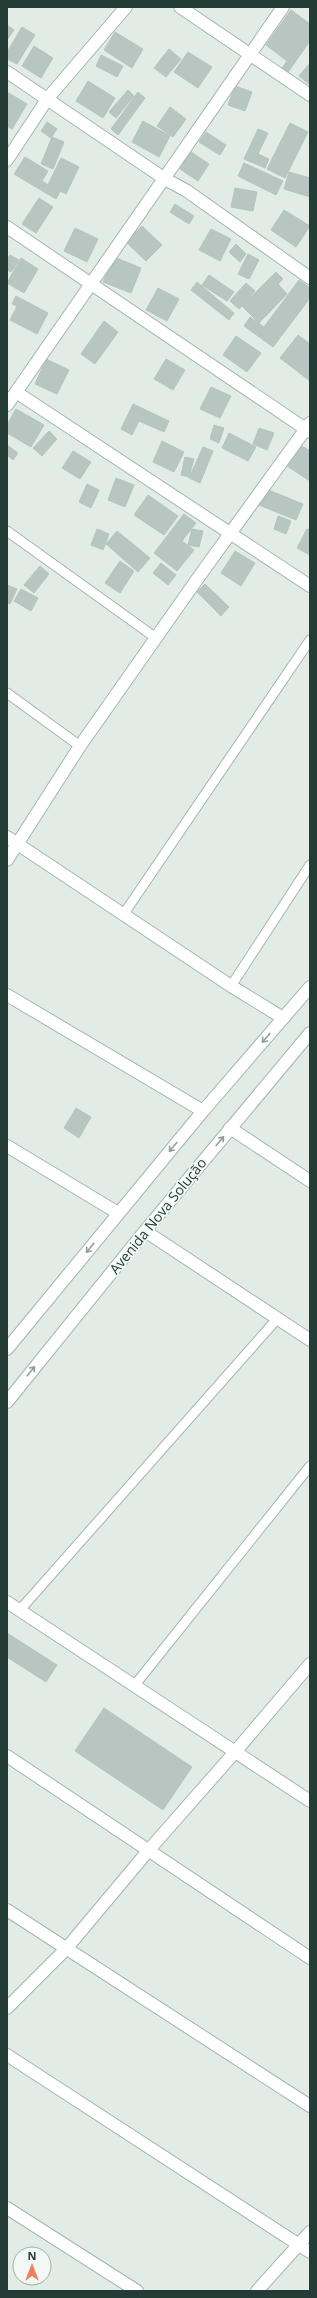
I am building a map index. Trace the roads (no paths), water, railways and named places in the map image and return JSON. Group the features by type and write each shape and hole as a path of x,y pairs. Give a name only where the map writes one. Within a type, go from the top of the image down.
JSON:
{"street":[{"path":"7,160 48,98 126,7"},
{"path":"180,7 310,95"},
{"path":"7,405 90,284 165,179 249,53 283,7"},
{"path":"7,72 48,98 165,179 187,191 310,278"},
{"path":"7,227 90,284 309,428 230,533 12,841 7,860"},
{"path":"16,392 310,586"},
{"path":"12,841 231,986 283,1018"},
{"path":"7,1349 203,1111 310,987"},
{"path":"7,995 203,1111"},
{"name":"Avenida Nova Solução","path":"7,1402 145,1231 309,1034"},
{"path":"230,1128 310,1181"},
{"path":"7,1146 118,1213"},
{"path":"145,1231 310,1340"},
{"path":"7,1602 310,1801"},
{"path":"7,2008 66,1949 148,1851 310,1664"},
{"path":"7,1756 310,1958"},
{"path":"7,1910 310,2106"},
{"path":"7,2055 310,2252"},
{"path":"7,2208 137,2291"},
{"path":"257,2291 310,2232"}],"lane":[{"path":"7,530 156,638"},
{"path":"123,915 310,640"},
{"path":"7,693 80,746"},
{"path":"231,986 310,865"},
{"path":"19,1611 277,1319"},
{"path":"134,1686 310,1466"}]}
